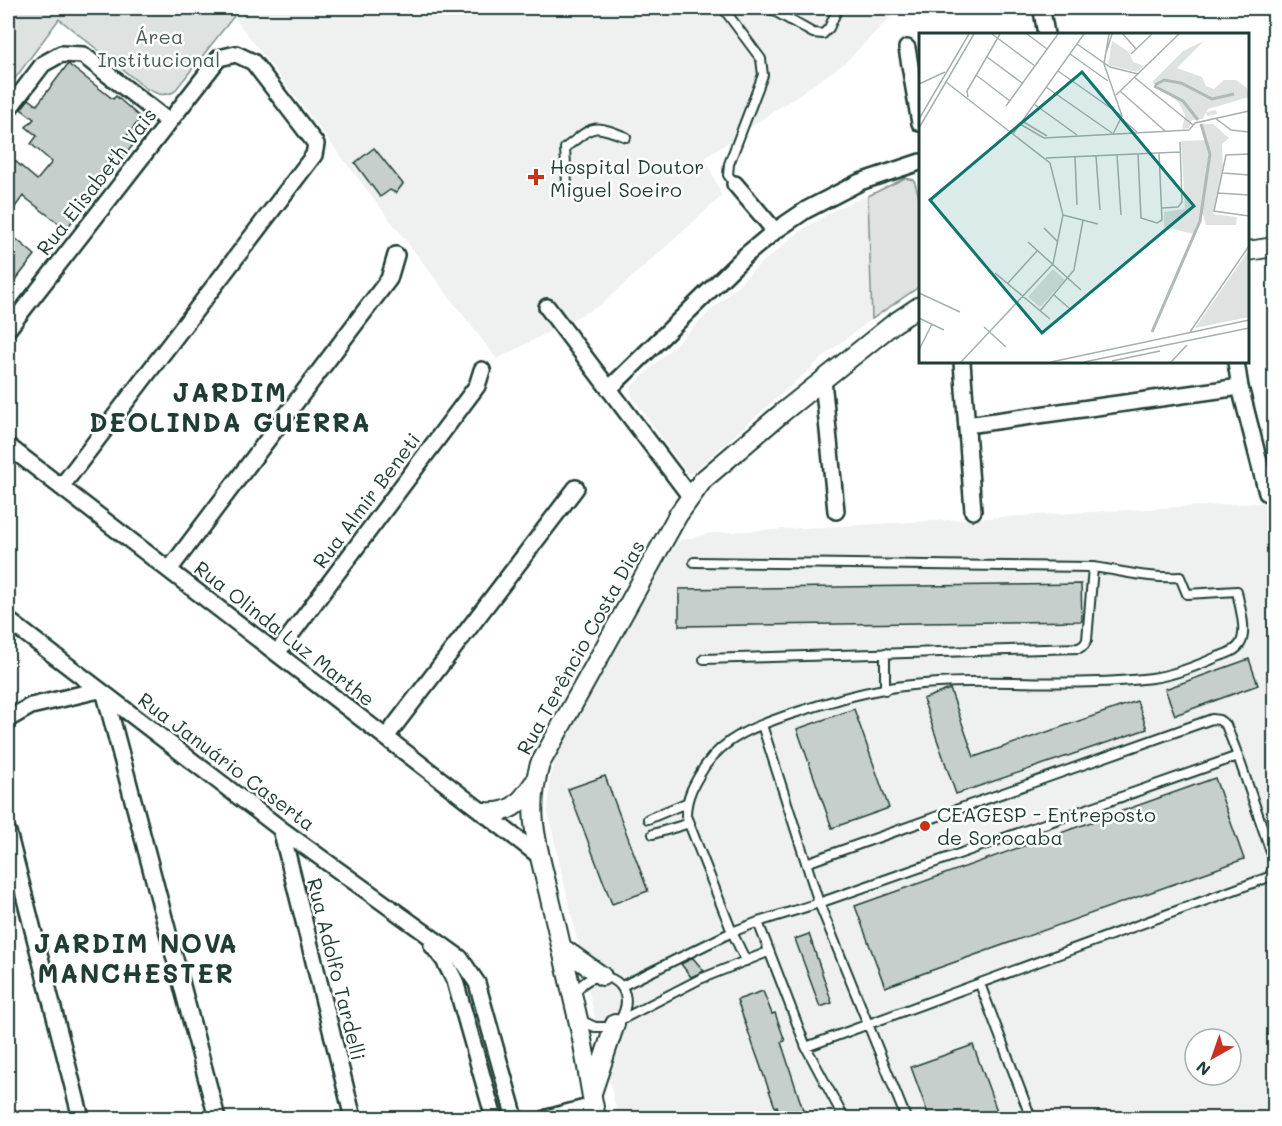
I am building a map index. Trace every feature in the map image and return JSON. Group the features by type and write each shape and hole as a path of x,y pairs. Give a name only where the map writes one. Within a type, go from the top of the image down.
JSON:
{"street":[{"path":"1042,10 1046,33"},
{"path":"907,48 919,112"},
{"path":"8,110 43,64 61,54 83,55 169,122"},
{"name":"Rua Elisabeth Vais","path":"8,329 219,58 236,54 253,63 316,144 314,155 61,487"},
{"path":"609,389 746,255 775,231 806,210 860,183 919,163"},
{"path":"735,184 775,231"},
{"path":"1249,251 1275,247"},
{"path":"169,570 389,279 396,255"},
{"path":"547,307 690,496"},
{"name":"Rua Terêncio Costa Dias","path":"594,1106 578,1018 537,854 532,809 533,784 540,764 690,496 703,480 893,324 919,307"},
{"path":"962,363 973,511"},
{"path":"1236,363 1240,387 1267,493"},
{"name":"Rua Almir Beneti","path":"277,653 477,386 482,370"},
{"path":"823,380 836,511"},
{"path":"967,425 1240,387"},
{"name":"Rua Olinda Luz Marthe","path":"8,446 537,854"},
{"path":"386,737 576,488"},
{"name":"Rua Januário Caserta","path":"8,620 281,829 423,933"},
{"path":"8,719 31,706 102,692 217,1119"},
{"path":"484,812 504,812 513,808 533,784"},
{"name":"Rua Adolfo Tardelli","path":"281,829 353,1119"},
{"path":"8,832 81,1119"},
{"path":"423,933 444,960 455,981 494,1119"},
{"path":"423,933 460,958 477,983 515,1119"},
{"path":"561,947 602,976"},
{"path":"547,1119 594,1106 618,1021"}],"lane":[{"path":"723,8 761,59 763,75 729,164 728,175 735,184"},
{"path":"769,8 813,33 824,34 838,8"},
{"path":"567,184 565,148 590,128 596,127 626,137"},
{"path":"694,562 1093,567 1147,577 1180,577 1186,594 1237,591 1243,632 1242,642 1235,650 1154,678 1113,681 946,682 909,685 807,709 739,734 715,752 692,787 686,803 690,824 732,932 746,961"},
{"path":"704,659 1079,648 1087,639 1093,567"},
{"path":"885,653 885,690"},
{"path":"806,863 1212,719 1219,720 1226,725 1275,861"},
{"path":"762,725 819,903 870,1024 906,1119"},
{"path":"622,986 732,932 758,922 819,903 1238,756"},
{"path":"648,819 686,803"},
{"path":"653,834 690,824"},
{"path":"806,1047 1269,877 1275,868"},
{"path":"758,922 806,1047 844,1119"},
{"path":"578,1018 595,1028 607,1027 700,979 768,952"},
{"path":"573,998 584,982 591,977 602,976 616,981 622,986 627,1002 618,1021"},
{"path":"980,984 1031,1119"}],"shaded area":[{"name":"Hospital Doutor Miguel Soeiro","path":"227,8 899,8 845,63 705,158 722,196 602,304 497,359"},
{"path":"868,196 872,319 830,351 692,473 687,473 631,395 631,387 760,264 806,227 838,208"},
{"name":"CEAGESP - Entreposto de Sorocaba","path":"1274,502 1274,1118 618,1118 548,813 550,780 559,745 678,541 712,533"}],"green space":[{"name":"Área Institucional","path":"8,8 227,8 234,16 174,92 163,95 147,89 59,19 8,88"},
{"path":"905,178 914,180 919,197 919,287 872,319 868,196"},
{"path":"476,1002 510,1118 501,1118 469,1006"}],"building":[{"path":"68,64 113,99 116,96 141,118 126,137 135,143 123,157 113,151 102,172 105,175 88,202 66,229 23,196 8,217 8,155 37,180 52,162 31,144 37,136 26,127 34,119 21,109 29,99 37,105"},
{"path":"374,148 403,184 396,193 390,190 380,197 355,163"},
{"path":"8,232 35,255 8,290"},
{"path":"1081,584 1082,621 679,626 679,589"},
{"path":"1249,659 1258,685 1175,715 1165,689"},
{"path":"950,689 974,757 1137,701 1147,729 956,794 923,699"},
{"path":"854,709 889,808 832,828 797,729"},
{"path":"605,776 648,891 612,904 568,789"},
{"path":"1215,778 1244,859 885,987 855,906"},
{"path":"809,934 832,1003 820,1007 795,939"},
{"path":"693,958 704,971 691,977 681,964"},
{"path":"763,991 772,1014 775,1013 785,1041 781,1042 806,1119 782,1119 777,1106 775,1107 737,1000"},
{"path":"973,1045 1000,1119 930,1119 911,1067"}],"place":[{"name":"Hospital Doutor Miguel Soeiro","path":"536,177"},
{"name":"CEAGESP - Entreposto de Sorocaba","path":"925,826"}],"district":[{"name":"JARDIM DEOLINDA GUERRA","path":"230,406"},
{"name":"JARDIM NOVA MANCHESTER","path":"136,958"}]}
